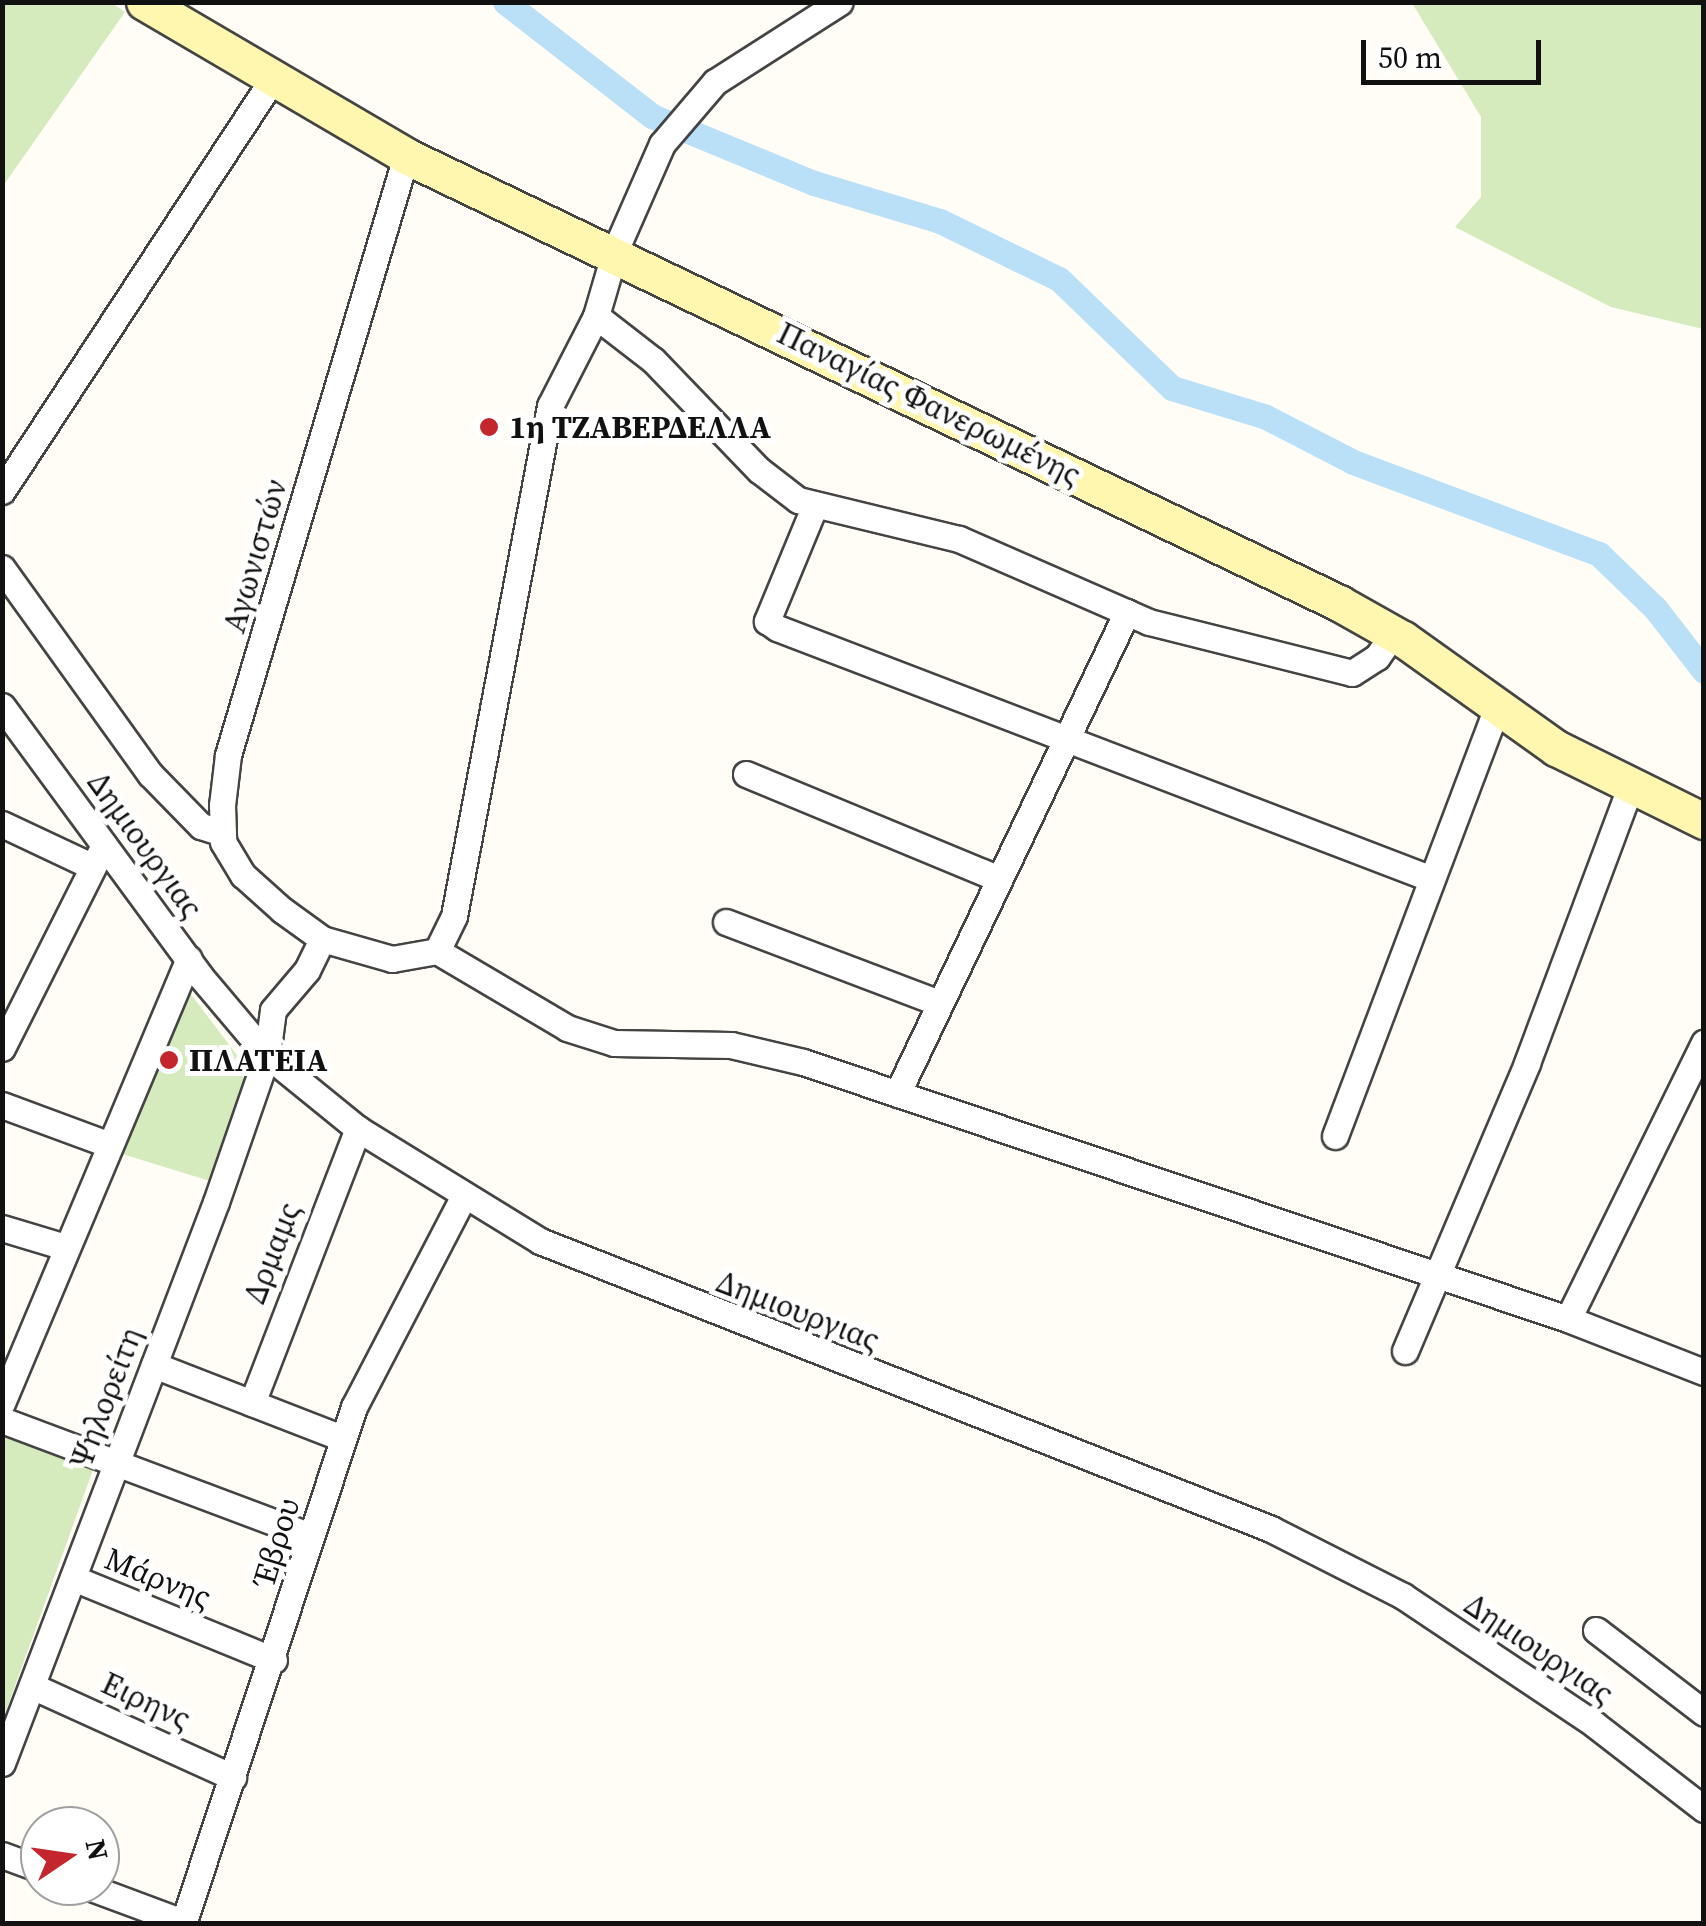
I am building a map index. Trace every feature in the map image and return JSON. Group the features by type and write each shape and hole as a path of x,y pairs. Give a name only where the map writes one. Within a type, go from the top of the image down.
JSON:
{"main road":[{"name":"Παναγίας Φανερωμένης","path":"144,2 406,156 615,251 1393,634 1496,710 1704,821"}],"street":[{"path":"437,951 454,916 550,406 596,316 615,251 662,144 685,112 715,82 840,2"},
{"path":"2,491 272,80"},
{"name":"Αγωνιστών","path":"223,833 228,755 406,156"},
{"path":"596,316 653,360 758,470 798,500 959,539 1127,612 1352,673 1377,657 1393,634"},
{"path":"815,504 767,621 1432,878"},
{"path":"2,568 150,774 201,826 223,833 244,875 322,939 392,959 437,951 567,1028 614,1043 731,1045 896,1094 1568,1318 1704,1372"},
{"path":"896,1094 1063,737 1127,612"},
{"name":"Δημιουργιας","path":"2,706 97,855 268,1055 358,1128 387,1141 464,1196 540,1241 660,1294 1026,1428 1271,1529 1403,1596 1594,1724 1704,1809"},
{"path":"1335,1136 1496,710"},
{"path":"746,774 997,878"},
{"path":"1405,1351 1432,1274 1527,1063 1632,785"},
{"path":"2,824 97,855 2,1048"},
{"path":"726,922 938,1003"},
{"name":"Ψηλορείτη","path":"2,1763 268,1055 273,1010 308,970 322,939"},
{"path":"2,1403 188,959"},
{"path":"1568,1318 1704,1042"},
{"path":"2,1105 110,1145"},
{"name":"Δρμαμς","path":"252,1403 358,1128"},
{"name":"Έβρου","path":"183,1923 274,1660 342,1438 464,1196"},
{"path":"2,1228 65,1247"},
{"path":"154,1365 342,1438"},
{"path":"2,1420 312,1536"},
{"name":"Μάρνης","path":"73,1578 274,1660"},
{"path":"1596,1630 1704,1712"},
{"name":"Ειρηνς","path":"32,1686 232,1777"},
{"path":"120,1899 183,1923"}],"green space":[{"path":"3,2 112,3 125,12 3,186"},
{"path":"1412,3 1703,3 1703,329 1611,307 1455,227 1481,197 1481,117"},
{"path":"187,989 240,1059 244,1085 210,1181 119,1153"},
{"path":"3,1434 93,1470 3,1719"}],"waterway":[{"path":"505,2 652,116 814,183 940,221 1059,279 1172,388 1266,417 1353,462 1599,554 1655,608 1704,671"}],"place":[{"name":"1η ΤΖΑΒΕΡΔΕΛΛΑ","path":"489,427"},
{"name":"ΠΛΑΤΕΙΑ","path":"169,1060"}]}
